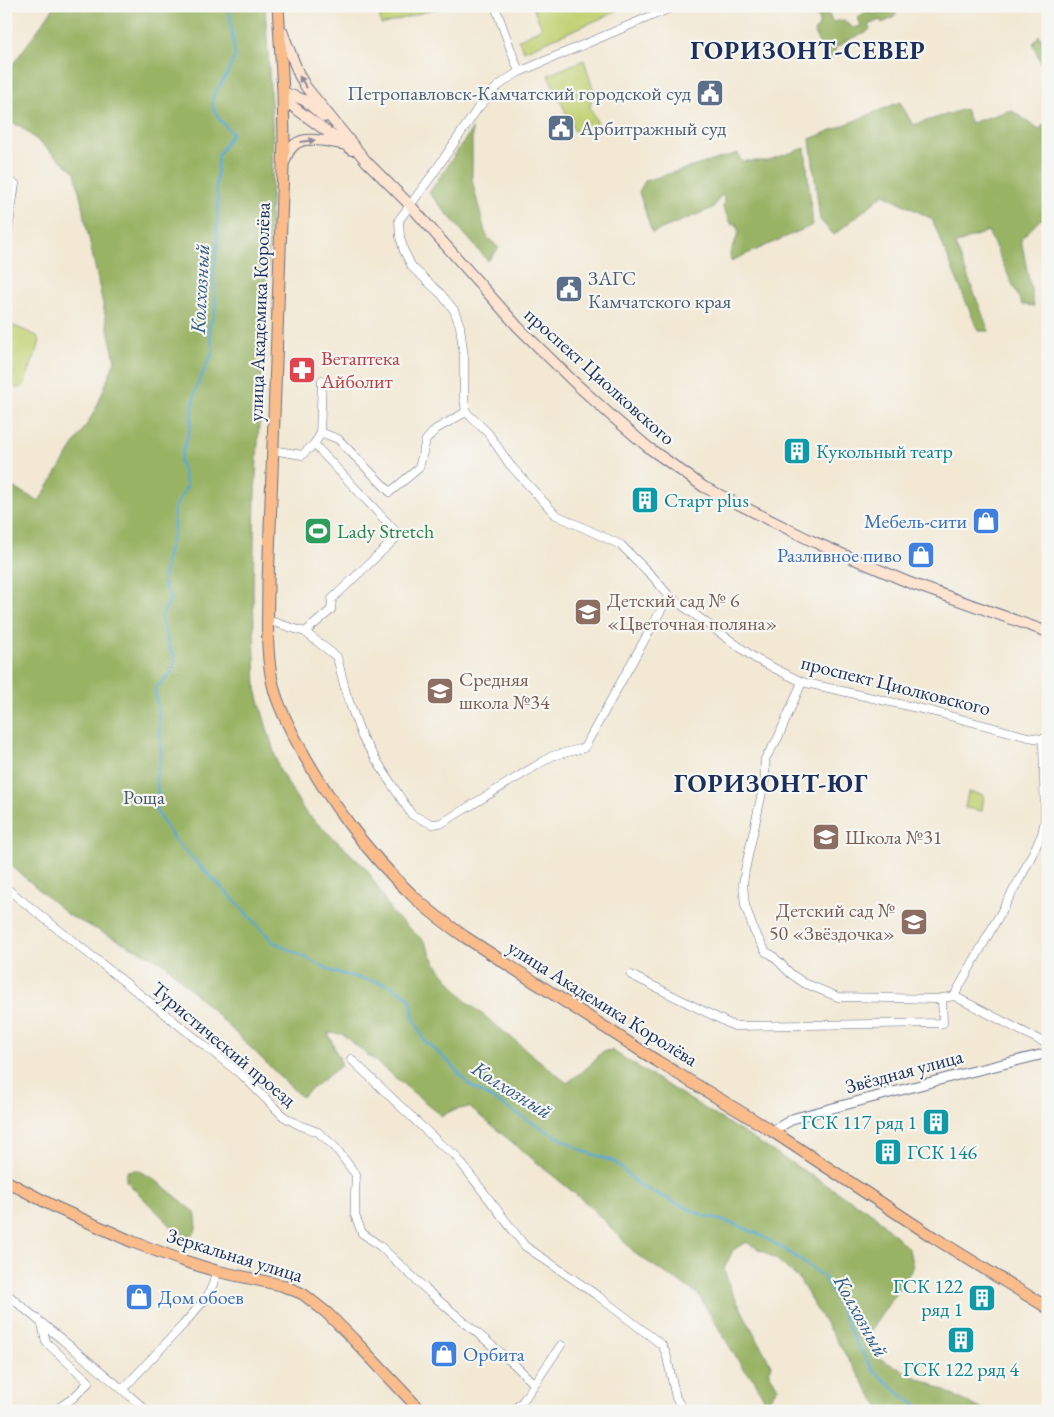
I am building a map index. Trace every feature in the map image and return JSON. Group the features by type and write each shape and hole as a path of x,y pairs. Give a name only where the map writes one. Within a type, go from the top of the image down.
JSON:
{"main road":[{"name":"улица Академика Королёва","path":"278,6 283,96 284,165 267,620 269,660 274,687 292,732 309,764 326,791 366,844 412,895 438,917 494,957 657,1061 772,1131 933,1237 1048,1308"},
{"name":"проспект Циолковского","path":"280,25 299,75 306,87 366,161 410,205 518,327 575,383 649,448 704,487 820,545 910,582 1048,632"},
{"name":"проспект Циолковского","path":"283,96 298,97 304,100 342,132"},
{"name":"проспект Циолковского","path":"283,96 366,161"},
{"path":"284,165 287,154 299,142 314,139 345,145"},
{"name":"Зеркальная улица","path":"6,1182 57,1208 133,1242 216,1271 273,1283 303,1294 315,1302 354,1340 421,1411"}],"street":[{"path":"495,6 519,72"},
{"path":"649,6 652,16"},
{"path":"320,432 338,439 390,492 420,468 426,440 436,429 466,412 464,358 460,326 454,310 441,294 412,267 404,251 400,236 399,220 478,108 497,87 519,72 675,6"},
{"path":"6,244 15,184"},
{"path":"272,450 302,455 314,444 320,435 322,380"},
{"name":"проспект Циолковского","path":"466,412 488,433 510,465 556,516 621,545 669,596 756,658 802,682 935,712 1045,740"},
{"path":"305,632 331,610 332,599 399,535 314,444"},
{"path":"267,620 305,632 337,657 346,693 362,736 412,815 432,824 442,823 552,756 584,748 669,596"},
{"path":"802,682 778,738 765,759 764,779 745,870 745,905 754,931 766,952 804,983 838,997 937,999 954,996 1047,1044 1048,1047"},
{"path":"954,996 1023,873 1042,834 1045,820 1045,740"},
{"name":"Туристический проезд","path":"6,888 243,1076 283,1116 318,1132 329,1142 349,1164 356,1175 355,1215 362,1233 380,1246 430,1293 534,1384"},
{"path":"631,975 734,1026 943,1023 942,998"},
{"name":"Звёздная улица","path":"772,1131 795,1118 1048,1053"},
{"path":"351,1059 439,1143 455,1155 525,1246 598,1296 662,1345 666,1353 676,1398 684,1411"},
{"path":"123,1389 207,1297 216,1271"},
{"path":"6,1293 147,1411"},
{"path":"42,1324 46,1342 89,1382 73,1398 54,1411"},
{"path":"513,1411 523,1401 561,1345"}],"green space":[{"name":"Роща","path":"55,6 265,6 273,134 269,250 255,494 253,593 256,689 279,769 305,812 367,869 392,913 425,942 435,962 466,1001 567,1083 588,1067 602,1052 611,1050 873,1214 909,1249 913,1268 871,1330 872,1344 876,1355 878,1358 985,1411 883,1411 799,1279 776,1259 746,1242 733,1250 724,1269 730,1288 772,1367 768,1371 778,1387 766,1403 755,1381 742,1367 698,1294 637,1255 590,1206 469,1107 451,1111 442,1116 342,1034 328,1033 342,1065 301,1097 164,963 68,915 6,861 6,484 39,501 95,411 115,361 75,172 20,126 6,121 6,74"},
{"path":"378,6 444,6 381,25"},
{"path":"532,6 614,6 616,12 524,51 518,40 542,28"},
{"path":"806,6 826,6 832,22 843,20 853,28 861,26 858,18 864,13 871,11 873,14 894,9 896,14 893,18 882,23 880,20 868,25 870,29 866,33 852,38 835,48 836,56 831,57 822,49 814,31 819,27 819,17 809,15"},
{"path":"1039,35 1043,42 1048,38 1048,80 1033,44"},
{"path":"584,60 593,89 590,107 598,124 576,134 548,75"},
{"path":"900,102 913,125 965,109 971,123 1011,110 1039,130 1048,119 1048,220 1041,219 1021,239 1034,306 1022,305 988,231 955,244 989,331 978,331 932,219 884,194 834,235 820,220 810,139"},
{"path":"472,129 472,180 485,232 488,238 499,248 488,261 429,193"},
{"path":"805,148 813,225 731,261 730,254 739,232 735,222 732,225 723,208 724,198 721,195 713,208 652,233 639,192 645,181 738,153 741,161 766,161"},
{"path":"12,325 37,336 40,342 24,385 20,388 6,383 6,333"},
{"path":"968,792 984,795 982,811 965,808"},
{"path":"137,1170 153,1178 195,1212 196,1230 192,1236 183,1241 176,1237 171,1226 126,1181 128,1171"}],"waterway":[{"name":"Колхозный","path":"164,578 166,559 174,531 174,510 187,486 180,461 190,428 195,391 213,351 209,328 215,311 216,295 213,278 217,252 218,200 216,190 218,156 232,133 220,120 213,108 213,96 226,76 235,56 229,6"},
{"name":"Колхозный","path":"163,582 170,599 161,618 168,645 176,660 172,673 155,688 161,752 156,779 159,799 155,809 175,841 272,941 334,972 390,985 409,997 413,1016 424,1040 451,1064 468,1084 583,1151 615,1162 640,1186 702,1215 737,1225 758,1234 786,1250 824,1277 853,1337 873,1370 899,1393 924,1411"}],"place":[{"name":"Петропавловск-Камчатский городской суд","path":"710,93"},
{"name":"Арбитражный суд","path":"561,128"},
{"name":"ЗАГС Камчатского края","path":"569,289"},
{"name":"Ветаптека Айболит","path":"302,370"},
{"name":"Кукольный театр","path":"797,451"},
{"name":"Старт plus","path":"645,500"},
{"name":"Мебель-сити","path":"986,521"},
{"name":"Lady Stretch","path":"318,531"},
{"name":"Разливное пиво","path":"921,555"},
{"name":"Детский сад № 6 «Цветочная поляна»","path":"588,612"},
{"name":"Средняя школа №34","path":"440,691"},
{"name":"Школа №31","path":"826,837"},
{"name":"Детский сад № 50 «Звёздочка»","path":"914,922"},
{"name":"ГСК 117 ряд 1","path":"936,1122"},
{"name":"ГСК 146","path":"888,1152"},
{"name":"Дом обоев","path":"139,1297"},
{"name":"ГСК 122 ряд 1","path":"982,1298"},
{"name":"ГСК 122 ряд 4","path":"961,1340"},
{"name":"Орбита","path":"444,1354"}],"district":[{"name":"ГОРИЗОНТ-СЕВЕР","path":"808,50"},
{"name":"ГОРИЗОНТ-ЮГ","path":"771,783"}]}
